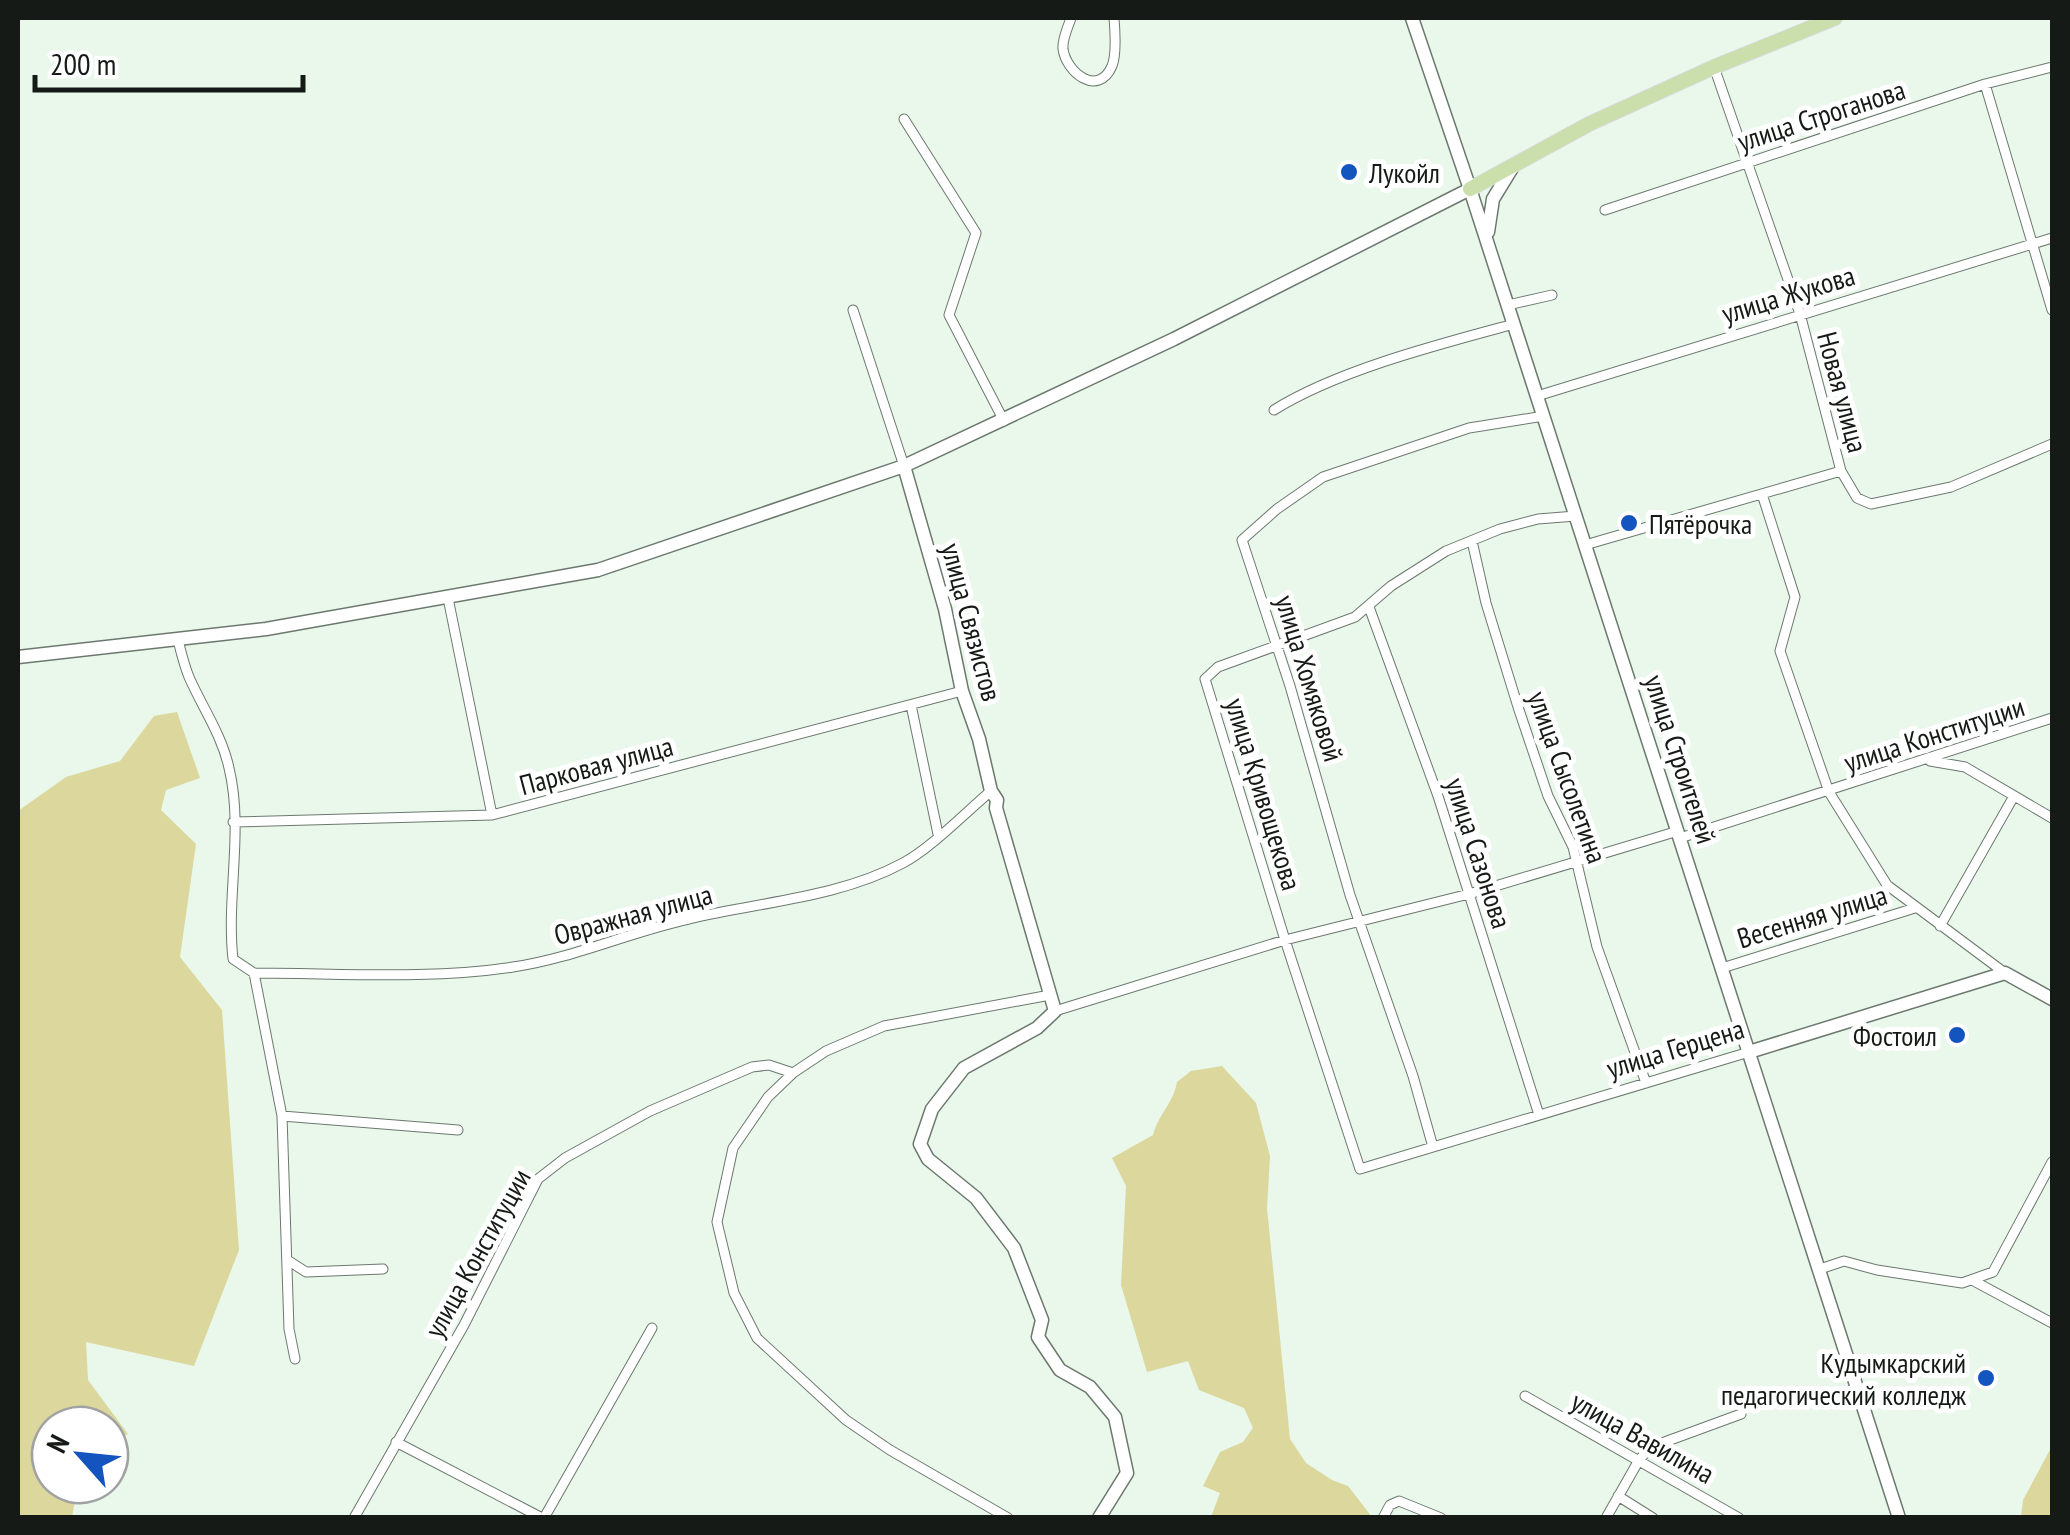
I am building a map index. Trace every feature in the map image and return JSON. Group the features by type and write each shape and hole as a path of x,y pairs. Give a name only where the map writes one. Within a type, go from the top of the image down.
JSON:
{"main road":[{"name":"улица Строителей","path":"1412,18 1900,1518"},
{"path":"18,658 266,629 598,570 904,466 1174,339 1589,124 1835,18"},
{"path":"1490,250 1488,227 1493,198 1516,164"},
{"name":"улица Связистов","path":"904,466 945,609 962,691 997,800 996,808 1055,1011"},
{"path":"2005,973 2052,999"},
{"name":"улица Герцена","path":"1749,1052 2005,973"},
{"path":"1055,1011 1037,1028 964,1068 932,1110 920,1144 928,1160 976,1198 1014,1248 1042,1320 1038,1336 1051,1358 1060,1370 1090,1387 1116,1417 1127,1473 1099,1518"}],"street":[{"path":"1071,18 1062,45 1068,63 1084,80 1094,82 1113,65 1114,18"},
{"name":"Новая улица","path":"1714,67 1800,314 1841,471 1857,498 1871,504 1950,487 2052,444"},
{"name":"улица Строганова","path":"1605,210 1985,84 2052,67"},
{"path":"1985,84 2052,310"},
{"path":"904,119 976,234 949,315 1004,421"},
{"name":"улица Жукова","path":"1537,396 2052,238"},
{"path":"1508,305 1552,295"},
{"path":"853,310 904,466"},
{"path":"1274,410 1326,384 1450,341 1514,324"},
{"name":"улица Хомяковой","path":"1432,1147 1413,1076 1360,924 1242,540 1323,477 1469,428 1544,416"},
{"path":"1585,545 1841,471"},
{"name":"улица Конституции","path":"1762,494 1796,597 1780,651 1829,792"},
{"path":"1278,647 1355,617 1392,586 1472,540 1538,519 1576,516"},
{"name":"улица Сысолетина","path":"1472,540 1486,603 1518,707 1548,796 1577,861 1597,947 1646,1083"},
{"path":"448,598 492,815"},
{"name":"улица Сазонова","path":"1369,606 1438,796 1540,1114"},
{"path":"178,640 188,675 211,718 229,766 233,959 254,973 282,1116 290,1330 295,1359"},
{"name":"улица Кривощекова","path":"1278,647 1218,667 1206,679 1285,940"},
{"name":"Парковая улица","path":"233,822 492,815 962,691"},
{"path":"911,704 938,834"},
{"name":"улица Конституции","path":"1055,1011 1285,940 1360,924 1829,792 2052,718"},
{"path":"1928,760 1965,767 2052,818"},
{"name":"Овражная улица","path":"254,973 422,973 511,968 575,955 687,919 770,904 864,880 905,862 991,791"},
{"path":"1829,792 1887,885 2005,973"},
{"path":"1940,926 2014,796"},
{"name":"Весенняя улица","path":"1722,968 1914,908"},
{"name":"улица Герцена","path":"1285,940 1360,1168 1749,1052"},
{"path":"1008,1518 846,1420 757,1338 734,1293 717,1222 732,1148 768,1097 826,1051 884,1026 1050,996"},
{"name":"улица Конституции","path":"354,1518 464,1324 538,1179 577,1151 708,1083 769,1065 793,1074"},
{"path":"282,1116 458,1130"},
{"path":"1820,1269 1844,1261 1962,1283 1993,1272 2052,1162"},
{"path":"289,1261 306,1272 383,1269"},
{"path":"1972,1280 2052,1322"},
{"path":"396,1442 543,1518 652,1328"},
{"name":"улица Вавилина","path":"1525,1396 1739,1518"},
{"path":"1606,1518 1639,1460 1651,1447 1740,1414"},
{"path":"1618,1496 1654,1518"},
{"path":"1383,1518 1390,1504 1400,1502 1441,1518"}],"shaded area":[{"path":"177,712 200,778 166,790 161,810 196,844 180,957 222,1010 239,1250 194,1366 86,1342 88,1380 107,1405 30,1405 30,1505 74,1505 72,1517 18,1517 18,811 66,777 120,761 154,716"},
{"path":"1222,1066 1256,1103 1270,1156 1267,1208 1290,1439 1306,1463 1348,1486 1372,1517 1211,1517 1220,1493 1203,1486 1220,1452 1243,1442 1253,1428 1244,1408 1199,1390 1188,1361 1147,1372 1121,1285 1126,1186 1112,1158 1153,1135 1177,1082 1191,1071"},
{"path":"2052,1446 2052,1517 2021,1517 2023,1500"}],"place":[{"name":"Лукойл","path":"1349,172"},
{"name":"Пятёрочка","path":"1629,523"},
{"name":"Фостоил","path":"1957,1035"},
{"name":"Кудымкарский педагогический колледж","path":"1986,1378"}]}
